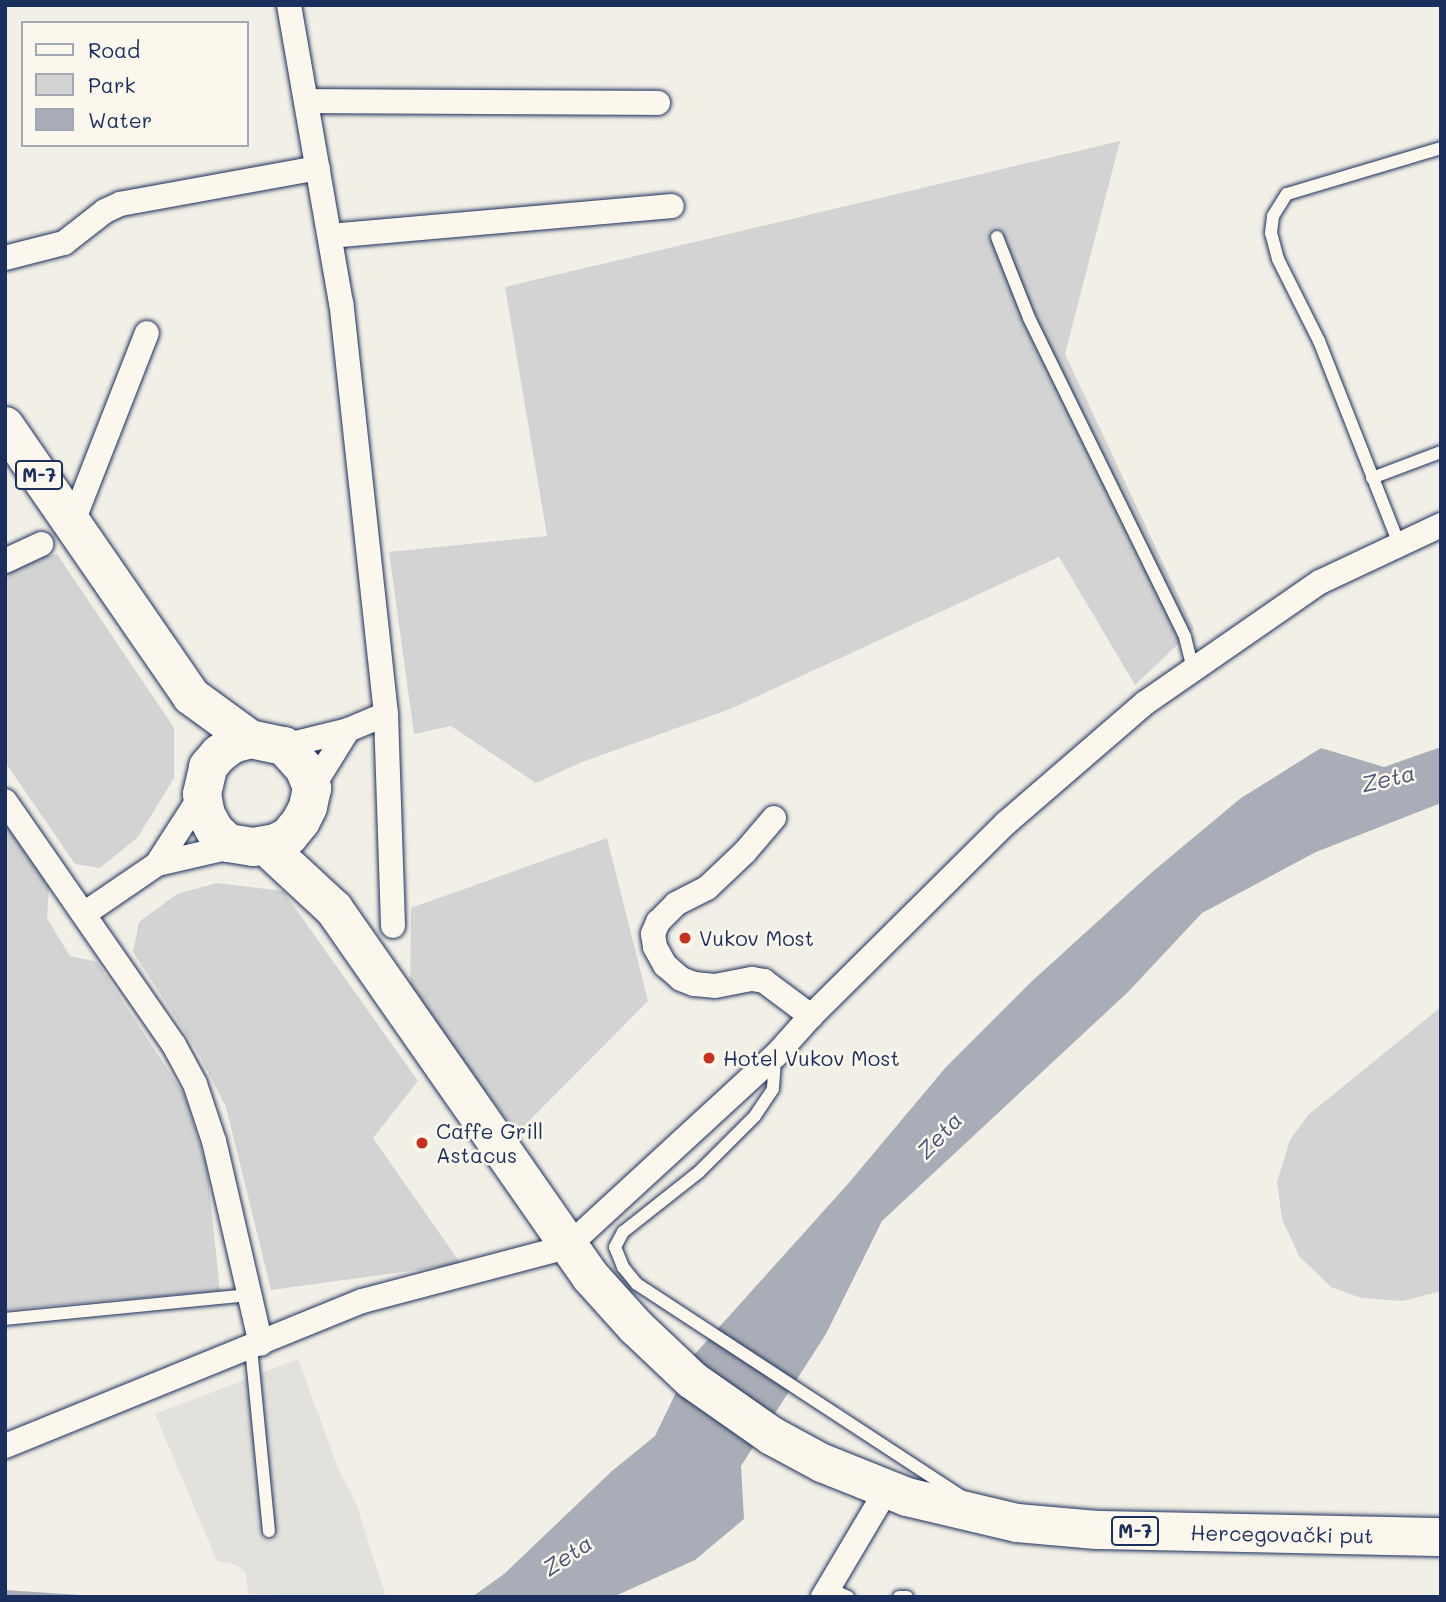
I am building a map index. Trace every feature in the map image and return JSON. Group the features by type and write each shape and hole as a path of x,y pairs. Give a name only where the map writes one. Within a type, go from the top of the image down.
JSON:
{"main road":[{"name":"M-7","path":"5,426 57,534 191,696 267,742 296,755 334,909"},
{"name":"M-7","path":"191,696 205,780 206,815 215,831 250,846 334,909 567,1247"},
{"path":"205,780 233,744 267,742"},
{"path":"250,846 289,836 306,804"},
{"name":"Hercegovački put","path":"567,1247 652,1343 692,1380 739,1416 796,1450 838,1470 947,1509 999,1521 1097,1530 1441,1537"}],"street":[{"path":"289,5 347,347 386,714 393,926"},
{"path":"306,101 658,103"},
{"path":"5,258 64,243 105,211 120,204 318,168"},
{"path":"330,236 672,206"},
{"path":"6,560 57,534 147,333"},
{"path":"5,1446 362,1301 567,1247 776,1055 811,1016 1006,823 1145,703 1320,582 1441,525"},
{"path":"267,742 348,730 386,714"},
{"path":"306,804 348,730"},
{"path":"157,864 205,780"},
{"path":"5,801 174,1045 195,1084 214,1141 251,1295 256,1346"},
{"path":"774,818 746,852 707,888 676,904 658,922 653,934 655,947 665,965 681,979 694,984 715,986 752,979 764,981 811,1016"},
{"path":"84,914 157,864 250,846"},
{"path":"833,1594 887,1489"}],"lane":[{"path":"1399,544 1319,341 1278,259 1271,233 1273,216 1287,194 1441,148"},
{"path":"997,237 1029,318 1185,637 1193,669"},
{"path":"1372,478 1441,452"},
{"path":"776,1055 773,1089 755,1116 699,1172 623,1232 615,1247 623,1266 637,1284 999,1521"},
{"path":"5,1319 251,1295"},
{"path":"256,1346 269,1531"},
{"path":"899,1597 907,1597"}],"shaded area":[{"path":"298,1359 338,1468 356,1503 386,1597 248,1594 246,1573 237,1565 217,1561 155,1414"}],"green space":[{"path":"1120,141 1065,354 1194,629 1135,685 1059,557 730,709 582,762 536,783 451,726 414,734 389,552 547,536 505,287"},
{"path":"57,554 174,728 174,778 138,837 100,868 75,864 5,762 5,573 14,562"},
{"path":"5,824 49,887 47,918 70,956 97,962 185,1096 207,1167 220,1291 5,1310"},
{"path":"607,838 648,1001 517,1133 410,993 411,908"},
{"path":"217,883 283,891 418,1081 373,1138 461,1264 271,1290 226,1107 196,1049 133,952 139,922 177,894"},
{"path":"1441,1007 1441,1291 1403,1301 1361,1298 1331,1287 1299,1256 1282,1219 1277,1182 1290,1140 1308,1115"}],"water":[{"name":"Zeta","path":"1441,747 1441,803 1316,852 1202,913 1128,992 882,1221 826,1334 741,1466 744,1519 695,1560 613,1597 472,1597 504,1574 612,1471 655,1436 694,1355 847,1185 946,1067 1031,982 1151,873 1241,798 1321,748 1384,767"},
{"path":"5,1590 80,1595 102,1597 5,1597"}],"place":[{"name":"Vukov Most","path":"685,938"},
{"name":"Hotel Vukov Most","path":"709,1058"},
{"name":"Caffe Grill Astacus","path":"422,1143"}]}
